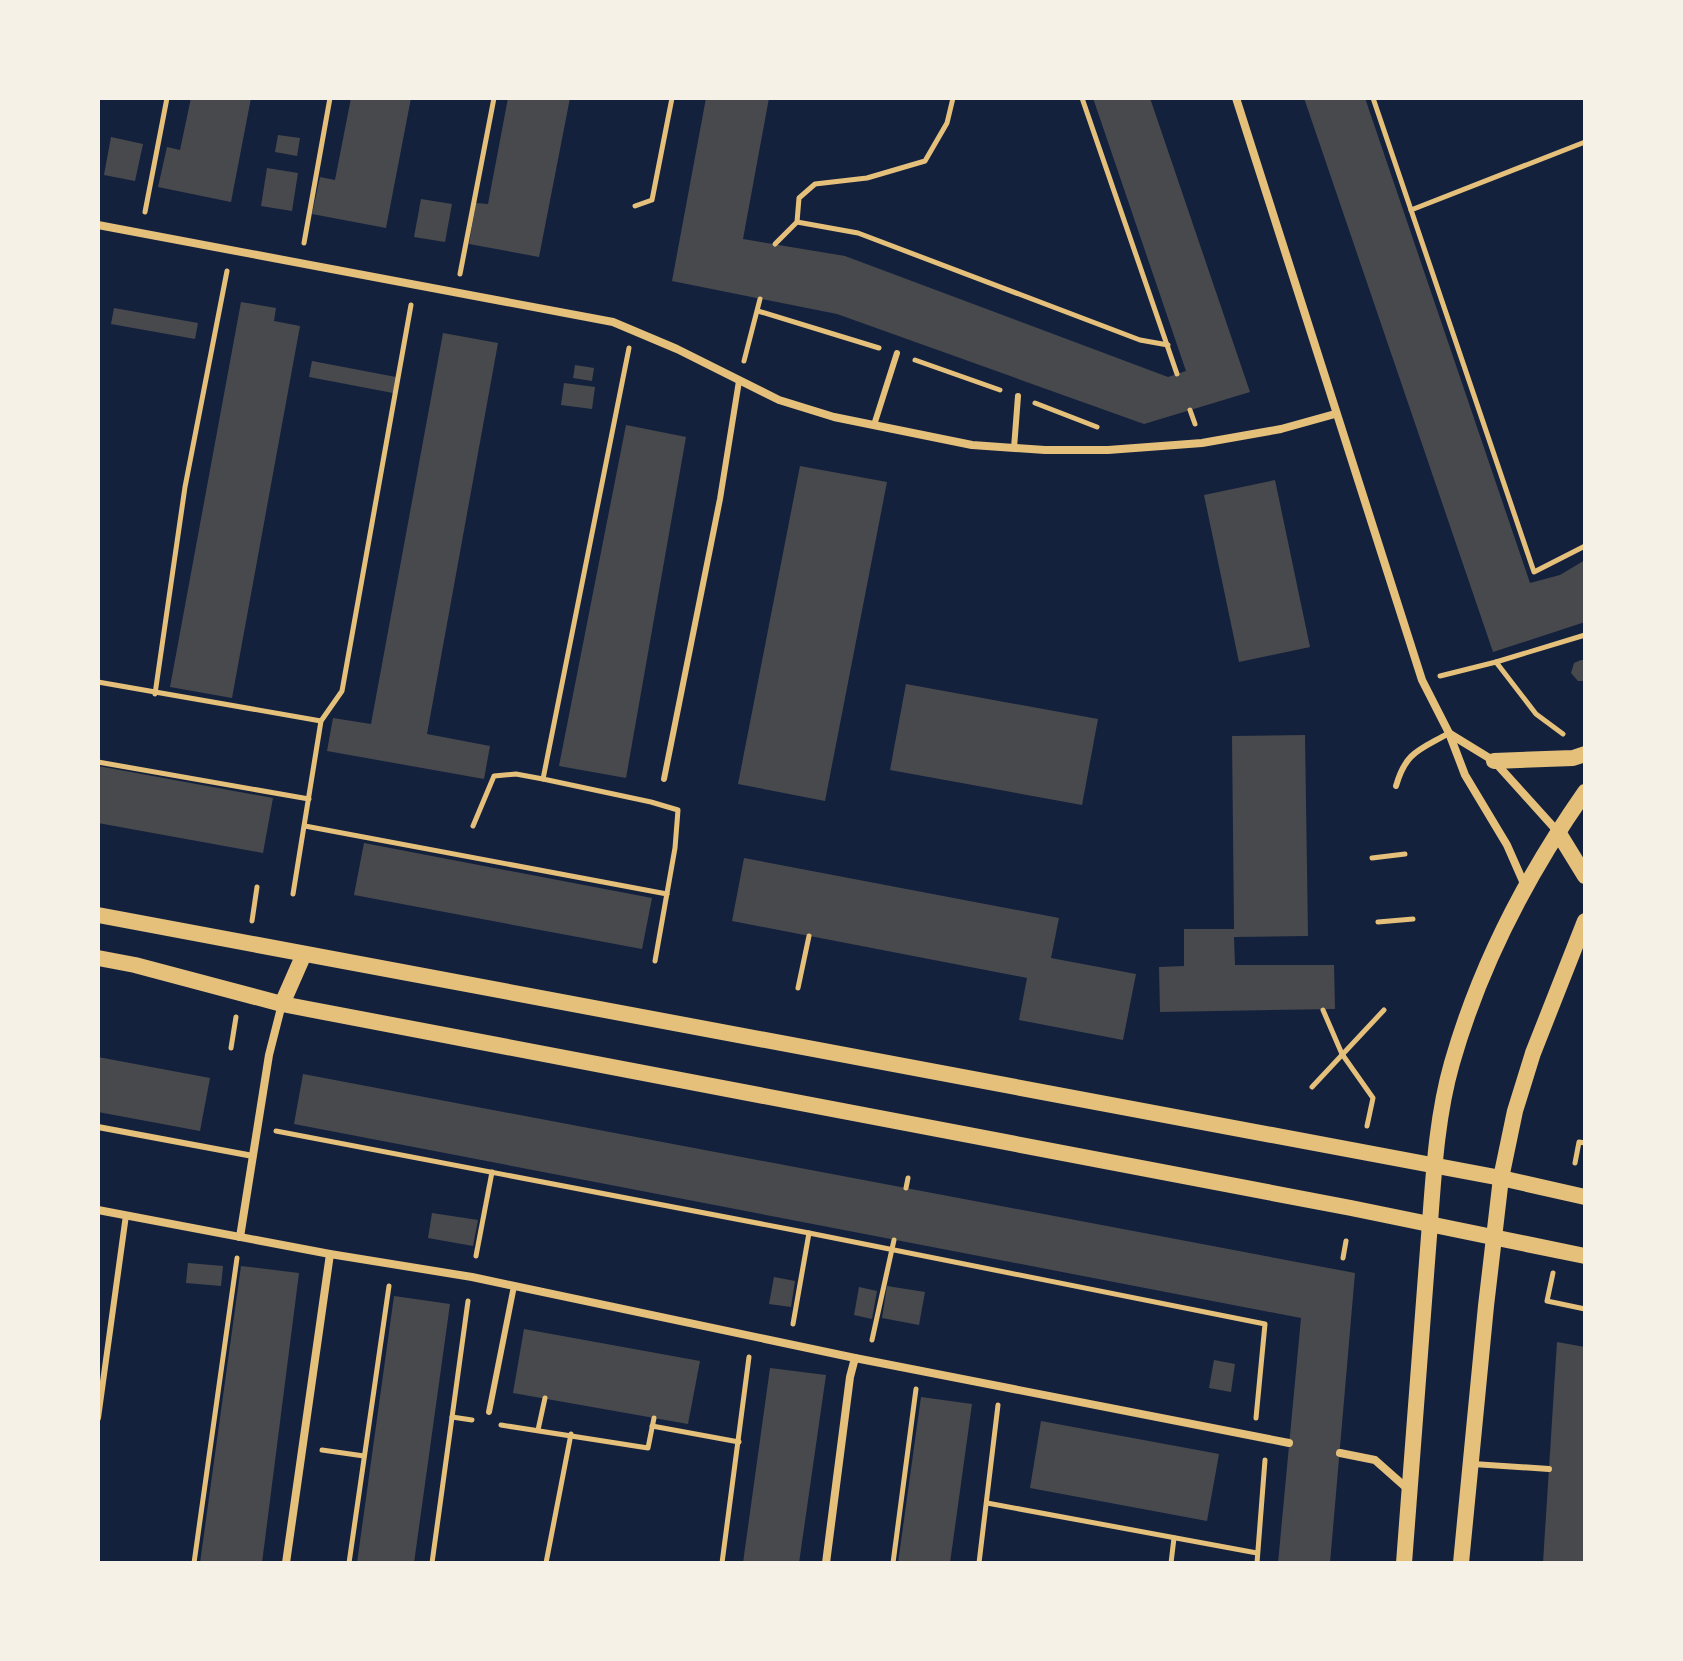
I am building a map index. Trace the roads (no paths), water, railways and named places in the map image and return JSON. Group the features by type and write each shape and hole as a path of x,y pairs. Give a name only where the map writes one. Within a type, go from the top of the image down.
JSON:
{"main road":[{"path":"1494,761 1565,758 1585,754"},
{"path":"1404,1563 1430,1224 1443,1098 1451,1064 1479,982 1525,887 1585,792"},
{"path":"1558,832 1585,876"},
{"path":"98,915 1501,1178 1585,1197"},
{"path":"1461,1563 1501,1178 1515,1111 1533,1053 1585,921"},
{"path":"282,1004 304,954"},
{"path":"98,958 282,1004 1585,1256"}],"street":[{"path":"1236,98 1422,680 1449,733 1465,775 1507,845 1525,887"},
{"path":"98,225 613,322 677,349 779,400 834,417 972,445 1108,450 1202,443 1281,429 1335,414"},
{"path":"1449,733 1494,761 1558,832"},
{"path":"240,1237 269,1055 282,1004"},
{"path":"98,1210 330,1254 472,1277 790,1345 1289,1443"},
{"path":"286,1563 330,1254"},
{"path":"826,1563 855,1358"},
{"path":"1340,1453 1375,1460 1410,1491"}],"lane":[{"path":"874,425 897,353"},
{"path":"664,779 720,499 739,381"},
{"path":"1014,448 1018,396"},
{"path":"1396,786 1409,756 1449,733"},
{"path":"98,1127 253,1156"},
{"path":"98,1418 126,1215"},
{"path":"489,1412 514,1286"},
{"path":"1471,1463 1549,1469"}]}
